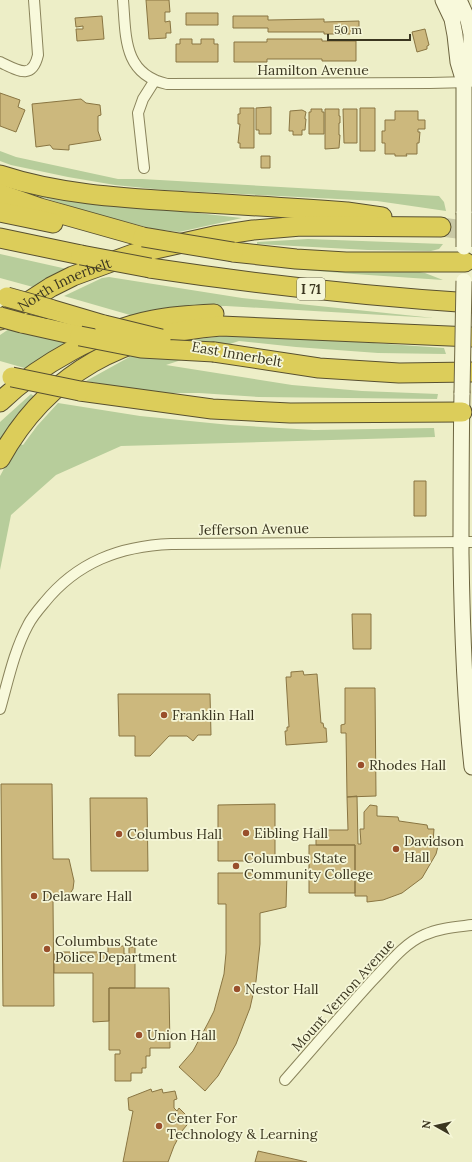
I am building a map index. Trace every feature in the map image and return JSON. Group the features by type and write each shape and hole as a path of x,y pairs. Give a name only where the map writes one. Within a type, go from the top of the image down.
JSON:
{"highway":[{"name":"North Innerbelt","path":"0,175 70,192 119,198 347,212 440,227 301,226 253,230 214,236 132,254 73,276 51,287 0,318"},
{"path":"0,194 40,208 143,238"},
{"path":"0,212 143,238 232,252 296,259 346,262 467,257"},
{"name":"I 71","path":"0,238 150,268 289,287 472,303"},
{"name":"East Innerbelt","path":"4,296 113,327 214,352 260,360 333,369 399,373 472,372"},
{"path":"0,402 14,388 50,363 113,327 158,319 186,315 261,315 340,322 416,336"},
{"path":"0,318 141,348 214,352"},
{"path":"0,458 23,423 36,407 72,374 94,360 153,336 192,328 221,326 416,336 472,337"},
{"path":"6,376 80,391 212,409 274,412 353,413 467,412"}],"main road":[{"path":"443,0 452,19 456,35 458,62 468,82"},
{"path":"459,0 468,20 471,34 472,63 468,82 464,214 467,257 464,281 462,393 467,412 467,542 463,658 472,767"}],"street":[{"path":"0,62 18,71 24,72 30,71 36,64 38,56 34,0"},
{"path":"123,0 128,50 139,70 155,80 143,99 138,114 144,168"},
{"name":"Hamilton Avenue","path":"155,80 173,85 423,84 468,82"},
{"name":"Jefferson Avenue","path":"0,709 14,659 32,617 50,595 75,573 90,564 120,551 151,545 277,542 467,542"},
{"name":"Mount Vernon Avenue","path":"285,1080 351,1004 411,942 437,930 472,925"}],"green space":[{"path":"0,151 16,157 118,179 142,179 439,196 444,202 446,211 377,201 164,190 115,185 11,165 0,161"},
{"path":"20,190 65,200 109,206 179,211 242,218 179,232 154,229 88,212"},
{"path":"308,239 443,244 439,249 431,251 368,250 257,244 257,242"},
{"path":"0,254 67,269 33,287 0,278"},
{"path":"281,268 351,271 414,271 425,273 443,280 354,274"},
{"path":"109,277 242,298 434,318 226,306 193,307 137,317 64,296 102,278"},
{"path":"9,329 72,343 28,369 0,361 0,335"},
{"path":"236,335 274,336 444,348 446,354 378,353 239,341 166,365 292,385 362,391 438,394 437,399 259,397 199,393 147,393 86,381 133,355 187,340"},
{"path":"31,394 35,397 0,443 0,422"},
{"path":"58,403 140,416 230,425 314,430 434,428 435,437 121,446 56,475 11,515 0,570 0,476 18,443 23,445 37,426"}],"building":[{"path":"146,0 169,0 170,12 165,12 165,22 170,21 171,33 166,33 166,38 149,39"},
{"path":"186,13 218,13 218,25 186,25"},
{"path":"102,16 104,39 77,41 76,29 83,29 83,26 76,27 75,18"},
{"path":"233,16 268,16 268,20 324,19 324,22 359,21 359,34 324,34 324,32 268,32 268,28 233,28"},
{"path":"425,29 429,45 427,46 427,49 417,52 412,32"},
{"path":"180,39 192,39 192,44 201,44 201,39 214,39 214,44 218,44 218,62 176,62 176,44 180,44"},
{"path":"267,39 322,39 322,41 356,41 356,61 322,61 322,59 267,59 267,62 234,62 234,42 267,42"},
{"path":"0,93 20,100 18,107 25,110 16,132 0,126"},
{"path":"81,99 86,103 100,105 101,115 98,116 98,131 101,140 69,145 69,150 53,149 50,145 36,147 32,104"},
{"path":"271,107 271,134 259,134 259,130 256,130 256,108"},
{"path":"240,108 254,108 254,148 240,148 240,143 238,143 240,124 238,124 238,114 240,114"},
{"path":"360,108 375,108 375,151 360,151"},
{"path":"311,109 322,109 322,112 324,112 324,134 309,134 309,112 311,112"},
{"path":"325,109 339,109 339,148 325,149"},
{"path":"343,109 357,109 357,143 344,143"},
{"path":"302,110 306,112 305,130 302,130 302,135 293,135 293,131 289,131 290,111"},
{"path":"395,111 418,111 418,120 425,120 425,129 418,129 418,132 420,132 419,143 417,143 417,154 395,156 395,154 385,154 385,143 382,143 382,131 385,131 385,120 395,120"},
{"path":"261,156 270,156 270,168 261,168"},
{"path":"414,481 426,481 426,516 414,516"},
{"path":"352,614 371,614 371,649 353,649"},
{"path":"303,671 304,675 317,674 321,723 323,723 324,728 326,728 327,742 286,745 285,731 287,731 287,727 289,727 286,677 291,677 291,672"},
{"name":"Rhodes Hall","path":"345,688 375,688 376,796 347,797 346,733 341,733 341,725 345,724"},
{"name":"Franklin Hall","path":"118,694 210,694 211,735 198,735 193,741 187,736 169,736 150,756 135,756 135,736 119,736"},
{"name":"Delaware Hall","path":"1,784 52,784 53,859 69,859 74,881 73,889 69,895 65,898 53,901 54,1006 3,1006"},
{"name":"Davidson Hall","path":"357,796 358,844 361,844 360,829 364,829 364,812 370,805 377,806 377,816 398,817 399,821 427,825 428,829 434,829 433,842 439,842 436,854 422,878 402,893 383,900 367,902 367,896 355,896 355,845 316,845 316,830 348,830 347,797"},
{"name":"Columbus Hall","path":"90,798 147,798 148,871 91,871"},
{"name":"Eibling Hall","path":"275,804 275,861 218,861 218,805"},
{"path":"309,845 355,845 355,893 309,893"},
{"name":"Nestor Hall","path":"218,873 287,873 286,907 260,913 260,944 256,981 250,1008 236,1044 218,1076 205,1091 179,1067 193,1051 214,1011 224,974 226,953 226,904 218,904"},
{"path":"108,946 124,946 124,954 129,954 129,947 135,947 135,988 109,988 109,1021 93,1022 93,973 54,973 54,952 108,952"},
{"name":"Union Hall","path":"109,988 169,988 170,1048 150,1048 150,1056 146,1056 146,1068 142,1068 142,1073 131,1073 131,1081 115,1081 115,1054 120,1054 120,1050 109,1050"},
{"name":"Center For Technology & Learning","path":"151,1089 152,1092 162,1089 163,1093 175,1091 177,1099 174,1100 174,1108 177,1111 179,1108 191,1120 182,1131 168,1162 123,1162 133,1111 129,1110 128,1098"},
{"path":"258,1151 307,1162 255,1162"}],"tunnel":[{"path":"441,227 472,231"}],"place":[{"name":"Franklin Hall","path":"164,715"},
{"name":"Rhodes Hall","path":"361,765"},
{"name":"Eibling Hall","path":"246,833"},
{"name":"Columbus Hall","path":"119,834"},
{"name":"Davidson Hall","path":"396,849"},
{"name":"Columbus State Community College","path":"236,866"},
{"name":"Delaware Hall","path":"34,896"},
{"name":"Columbus State Police Department","path":"47,949"},
{"name":"Nestor Hall","path":"237,989"},
{"name":"Union Hall","path":"139,1035"},
{"name":"Center For Technology & Learning","path":"159,1126"}]}
